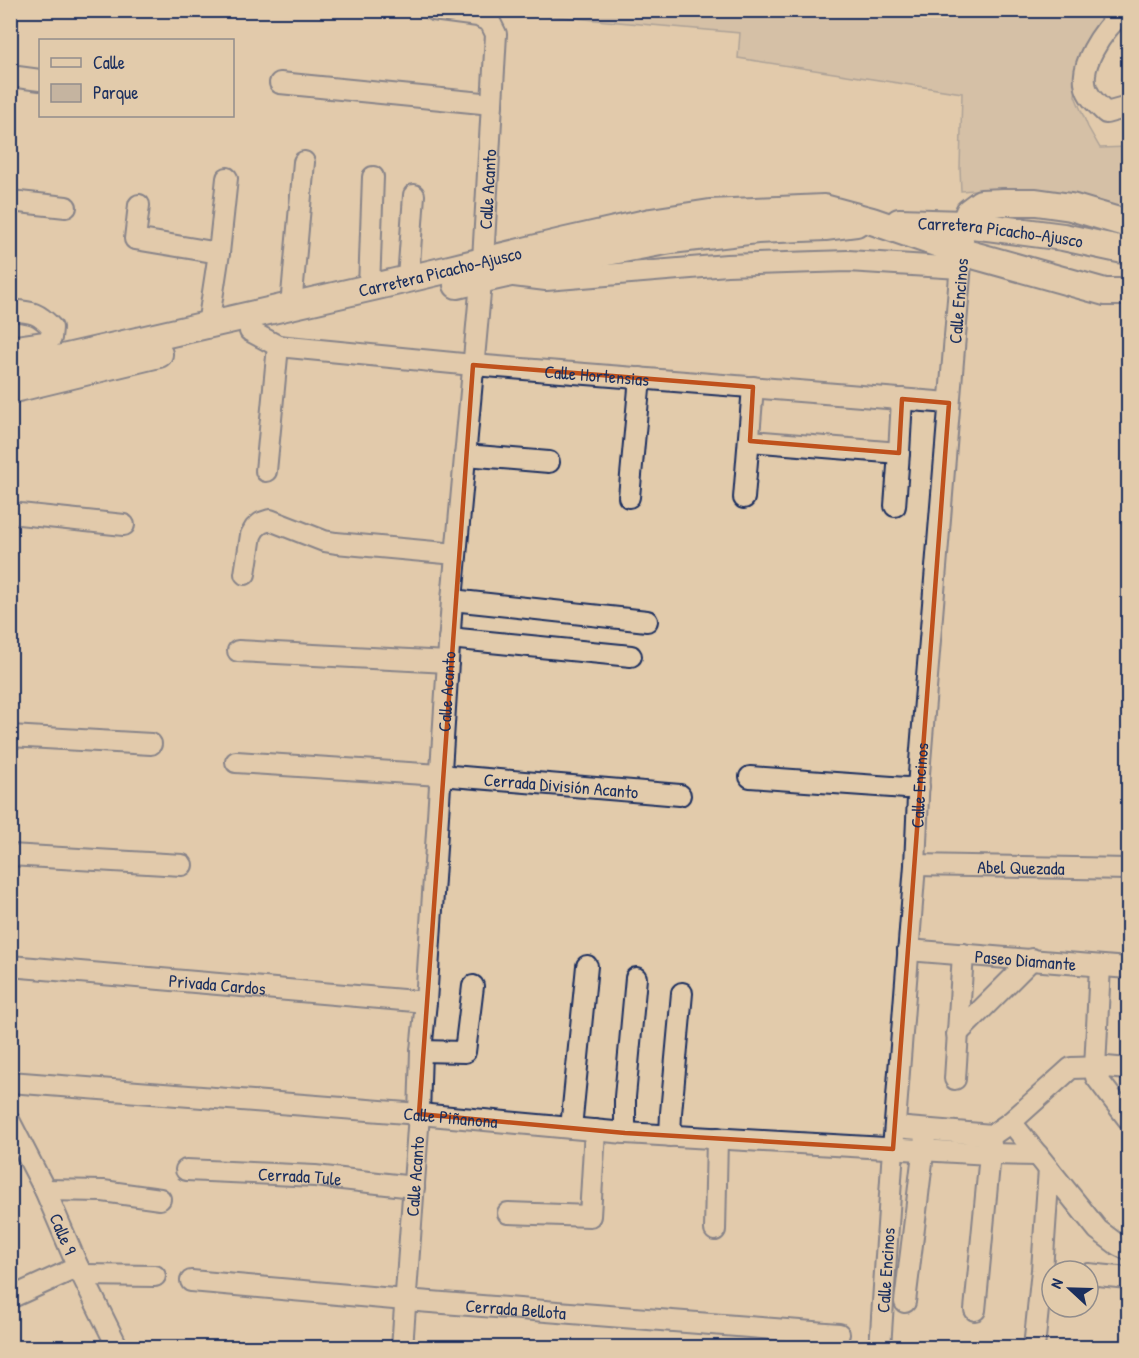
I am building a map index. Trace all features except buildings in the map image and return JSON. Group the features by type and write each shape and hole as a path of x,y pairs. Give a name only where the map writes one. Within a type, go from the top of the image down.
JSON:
{"main road":[{"path":"964,224 969,212 981,203 1036,202 1071,207 1128,225"},
{"name":"Carretera Picacho-Ajusco","path":"10,390 489,271 651,222 710,213 824,208 872,221 964,224 1063,237 1128,251"},
{"path":"872,221 961,260 1105,292 1128,291"},
{"name":"Carretera Picacho-Ajusco","path":"10,370 408,279 489,271"}],"street":[{"path":"433,10 466,13"},
{"path":"1125,10 1117,17 1090,54 1084,78 1089,96 1107,113 1128,106"},
{"name":"Calle Acanto","path":"402,1347 452,600 473,365 489,271 492,104 496,34 490,22 466,13"},
{"path":"10,76 39,80"},
{"path":"280,83 492,104"},
{"path":"291,306 304,162"},
{"path":"369,288 373,177"},
{"path":"208,325 227,178"},
{"path":"408,279 414,195"},
{"path":"10,201 66,207"},
{"path":"139,205 135,239 219,253"},
{"name":"Calle Encinos","path":"880,1347 897,1149 895,1127 916,951 915,865 919,787 964,224"},
{"path":"489,271 546,280 727,265 961,260"},
{"path":"10,310 34,312 52,328 51,338 45,342 10,348"},
{"name":"Calle Hortensias","path":"250,331 278,346 473,365 949,403"},
{"path":"266,471 278,346"},
{"path":"629,497 640,378"},
{"path":"744,498 753,387"},
{"path":"895,506 902,399"},
{"path":"750,441 899,453"},
{"path":"465,455 549,462"},
{"path":"10,513 124,525"},
{"path":"245,574 251,535 261,523 270,520 324,541 456,554"},
{"path":"452,600 647,621"},
{"path":"449,638 631,656"},
{"path":"238,651 448,662"},
{"path":"10,736 151,744"},
{"name":"Cerrada División Acanto","path":"236,762 440,775 680,795"},
{"path":"750,777 919,787"},
{"path":"10,855 182,865"},
{"name":"Abel Quezada","path":"915,865 1128,869"},
{"name":"Paseo Diamante","path":"916,951 1128,968"},
{"path":"955,1079 963,954"},
{"path":"957,1034 1032,959"},
{"name":"Privada Cardos","path":"10,966 426,1002"},
{"path":"571,1128 587,966"},
{"path":"1100,966 1096,1077 1128,1119"},
{"path":"625,1133 625,1097 636,978"},
{"path":"421,1051 465,1052 473,986"},
{"path":"670,1136 670,1113 682,993"},
{"path":"975,1310 991,1145 1011,1122 1071,1068 1128,1069"},
{"name":"Calle Piñanona","path":"10,1082 670,1136 923,1150 991,1145"},
{"name":"Calle 9","path":"10,1122 45,1190 80,1271 118,1347"},
{"path":"1011,1122 1098,1230 1128,1250"},
{"path":"895,1127 926,1130 991,1145 1043,1162"},
{"path":"508,1213 590,1216 595,1130"},
{"path":"905,1302 926,1130"},
{"path":"715,1230 717,1138"},
{"path":"1043,1162 1047,1259"},
{"name":"Cerrada Tule","path":"186,1170 315,1176 414,1187"},
{"path":"45,1190 103,1191 160,1199"},
{"path":"10,1298 80,1271 155,1276"},
{"path":"1100,1275 1128,1278"},
{"name":"Cerrada Bellota","path":"191,1281 839,1334"},
{"path":"1034,1347 1040,1312"}],"highlighted area":[{"path":"473,365 753,387 750,441 899,453 902,399 949,403 893,1149 625,1133 419,1114"}],"green space":[{"path":"495,11 1112,11 1078,66 1075,96 1100,148 1128,147 1128,209 1084,198 961,191 962,93 738,58 740,33"}]}
